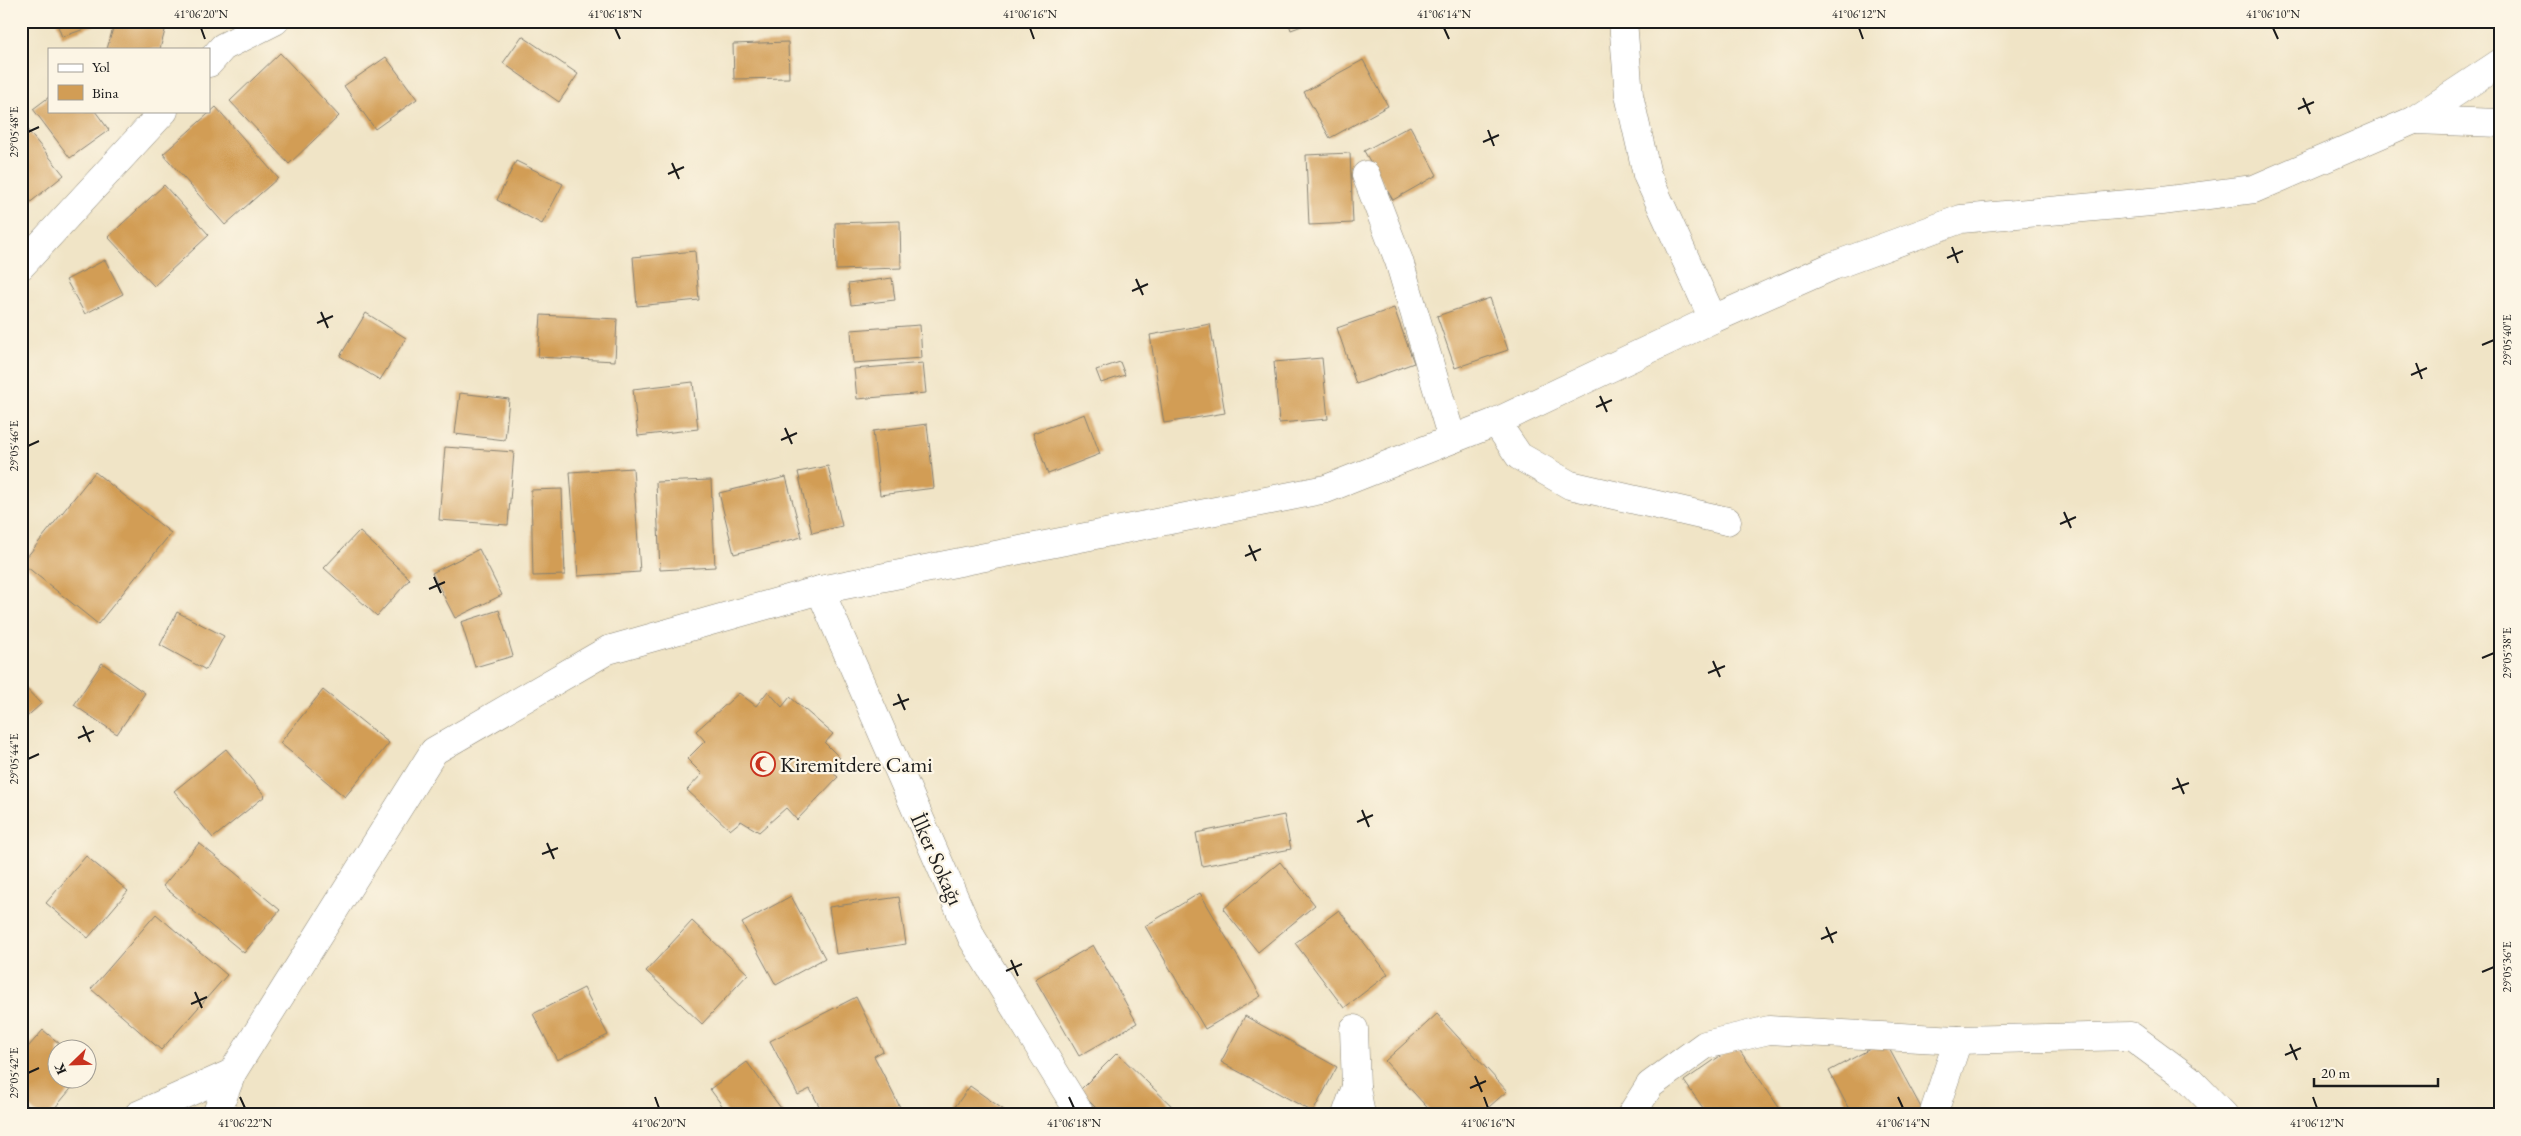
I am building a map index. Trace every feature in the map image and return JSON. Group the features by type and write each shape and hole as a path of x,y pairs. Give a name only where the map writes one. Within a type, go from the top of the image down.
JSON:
{"street":[{"path":"210,61 223,47 275,21"},
{"path":"1623,21 1629,95 1647,175 1712,319"},
{"path":"216,1115 232,1073 434,751 608,650 820,590 1326,489 1496,422 1712,319 1833,266 1961,219 2162,201 2254,190 2414,120 2500,62"},
{"path":"21,266 163,112"},
{"path":"2414,120 2500,122"},
{"path":"1366,175 1399,262 1452,439"},
{"path":"1496,422 1518,456 1570,485 1726,521"},
{"name":"İlker Sokağı","path":"820,590 972,938 1080,1115"},
{"path":"1354,1029 1356,1087 1361,1115"},
{"path":"1631,1115 1650,1085 1705,1045 1769,1030 1958,1040 2131,1036 2190,1079 2224,1115"},
{"path":"1933,1115 1958,1040"},
{"path":"138,1115 232,1073"},
{"path":"1346,1115 1356,1087"}],"building":[{"path":"56,21 93,21 95,25 62,37"},
{"path":"115,21 167,23 160,48 107,48"},
{"path":"1288,21 1315,21 1291,30"},
{"path":"522,36 578,74 559,102 503,63"},
{"path":"788,42 789,78 734,79 733,44"},
{"path":"280,53 339,116 289,164 230,101"},
{"path":"386,57 417,99 375,129 344,86"},
{"path":"1363,60 1388,106 1330,138 1304,92"},
{"path":"48,98 48,112 96,112 109,130 70,158 33,109"},
{"path":"216,107 278,178 225,225 163,154"},
{"path":"21,122 64,175 22,209 21,208"},
{"path":"1410,126 1437,175 1393,200 1364,151"},
{"path":"1350,153 1353,223 1309,225 1306,155"},
{"path":"516,161 563,184 542,224 497,200"},
{"path":"164,185 209,235 154,286 108,237"},
{"path":"900,221 901,268 836,270 835,223"},
{"path":"695,251 699,300 637,306 633,257"},
{"path":"105,260 123,294 85,314 66,280"},
{"path":"892,278 895,300 851,305 848,284"},
{"path":"1490,298 1508,350 1455,368 1437,316"},
{"path":"1394,308 1414,363 1356,384 1337,328"},
{"path":"366,313 406,338 380,380 340,356"},
{"path":"541,315 617,319 615,361 538,357"},
{"path":"1210,324 1225,413 1164,423 1150,335"},
{"path":"920,325 922,358 853,363 851,330"},
{"path":"1322,358 1328,419 1279,423 1274,362"},
{"path":"1120,362 1125,375 1101,383 1096,370"},
{"path":"923,363 926,393 857,399 854,369"},
{"path":"693,382 698,429 638,436 633,389"},
{"path":"460,393 509,399 505,440 455,434"},
{"path":"1085,414 1100,454 1048,474 1033,433"},
{"path":"927,424 934,488 880,495 873,431"},
{"path":"445,447 514,452 508,525 439,520"},
{"path":"828,466 842,526 812,533 798,472"},
{"path":"633,468 640,572 578,576 570,472"},
{"path":"95,472 171,533 98,624 22,563"},
{"path":"786,477 802,537 734,554 719,493"},
{"path":"711,480 715,567 660,570 656,482"},
{"path":"562,489 565,575 533,576 531,490"},
{"path":"359,531 410,579 377,616 324,568"},
{"path":"479,549 502,595 455,618 432,573"},
{"path":"499,610 513,656 475,667 461,622"},
{"path":"177,612 224,636 206,670 160,645"},
{"path":"102,663 145,693 117,734 74,705"},
{"path":"21,683 41,704 21,722"},
{"path":"323,690 389,743 345,797 280,743"},
{"name":"Kiremitdere Cami","path":"768,691 782,707 790,697 833,734 825,743 840,758 828,769 838,777 797,820 786,808 759,832 741,821 730,830 687,790 702,774 687,759 705,741 696,731 739,693 756,706"},
{"path":"226,749 265,796 213,838 174,791"},
{"path":"1284,815 1291,849 1202,866 1196,833"},
{"path":"199,843 280,910 244,953 163,886"},
{"path":"86,856 128,891 88,938 46,903"},
{"path":"1280,862 1315,905 1258,952 1223,909"},
{"path":"1200,893 1261,996 1205,1029 1145,926"},
{"path":"791,896 825,958 776,985 742,923"},
{"path":"899,897 906,944 836,954 829,907"},
{"path":"1339,910 1388,974 1344,1008 1295,943"},
{"path":"156,914 227,975 161,1050 91,989"},
{"path":"692,921 748,974 702,1024 646,971"},
{"path":"1093,945 1137,1023 1079,1056 1035,979"},
{"path":"584,988 608,1035 557,1060 533,1014"},
{"path":"856,997 883,1051 874,1056 904,1115 824,1115 810,1089 798,1095 770,1041"},
{"path":"1437,1014 1507,1091 1480,1115 1434,1115 1385,1061"},
{"path":"1245,1016 1337,1067 1313,1112 1221,1062"},
{"path":"43,1030 53,1038 48,1038 48,1088 72,1088 49,1115 38,1115 21,1100 21,1055"},
{"path":"1885,1041 1925,1115 1852,1115 1829,1071"},
{"path":"1736,1045 1780,1109 1772,1115 1708,1115 1684,1081"},
{"path":"1117,1053 1179,1113 1177,1115 1103,1115 1079,1091"},
{"path":"747,1062 786,1115 729,1115 710,1089"},
{"path":"970,1086 1011,1115 949,1115"}],"place":[{"name":"Kiremitdere Cami","path":"763,764"}]}
